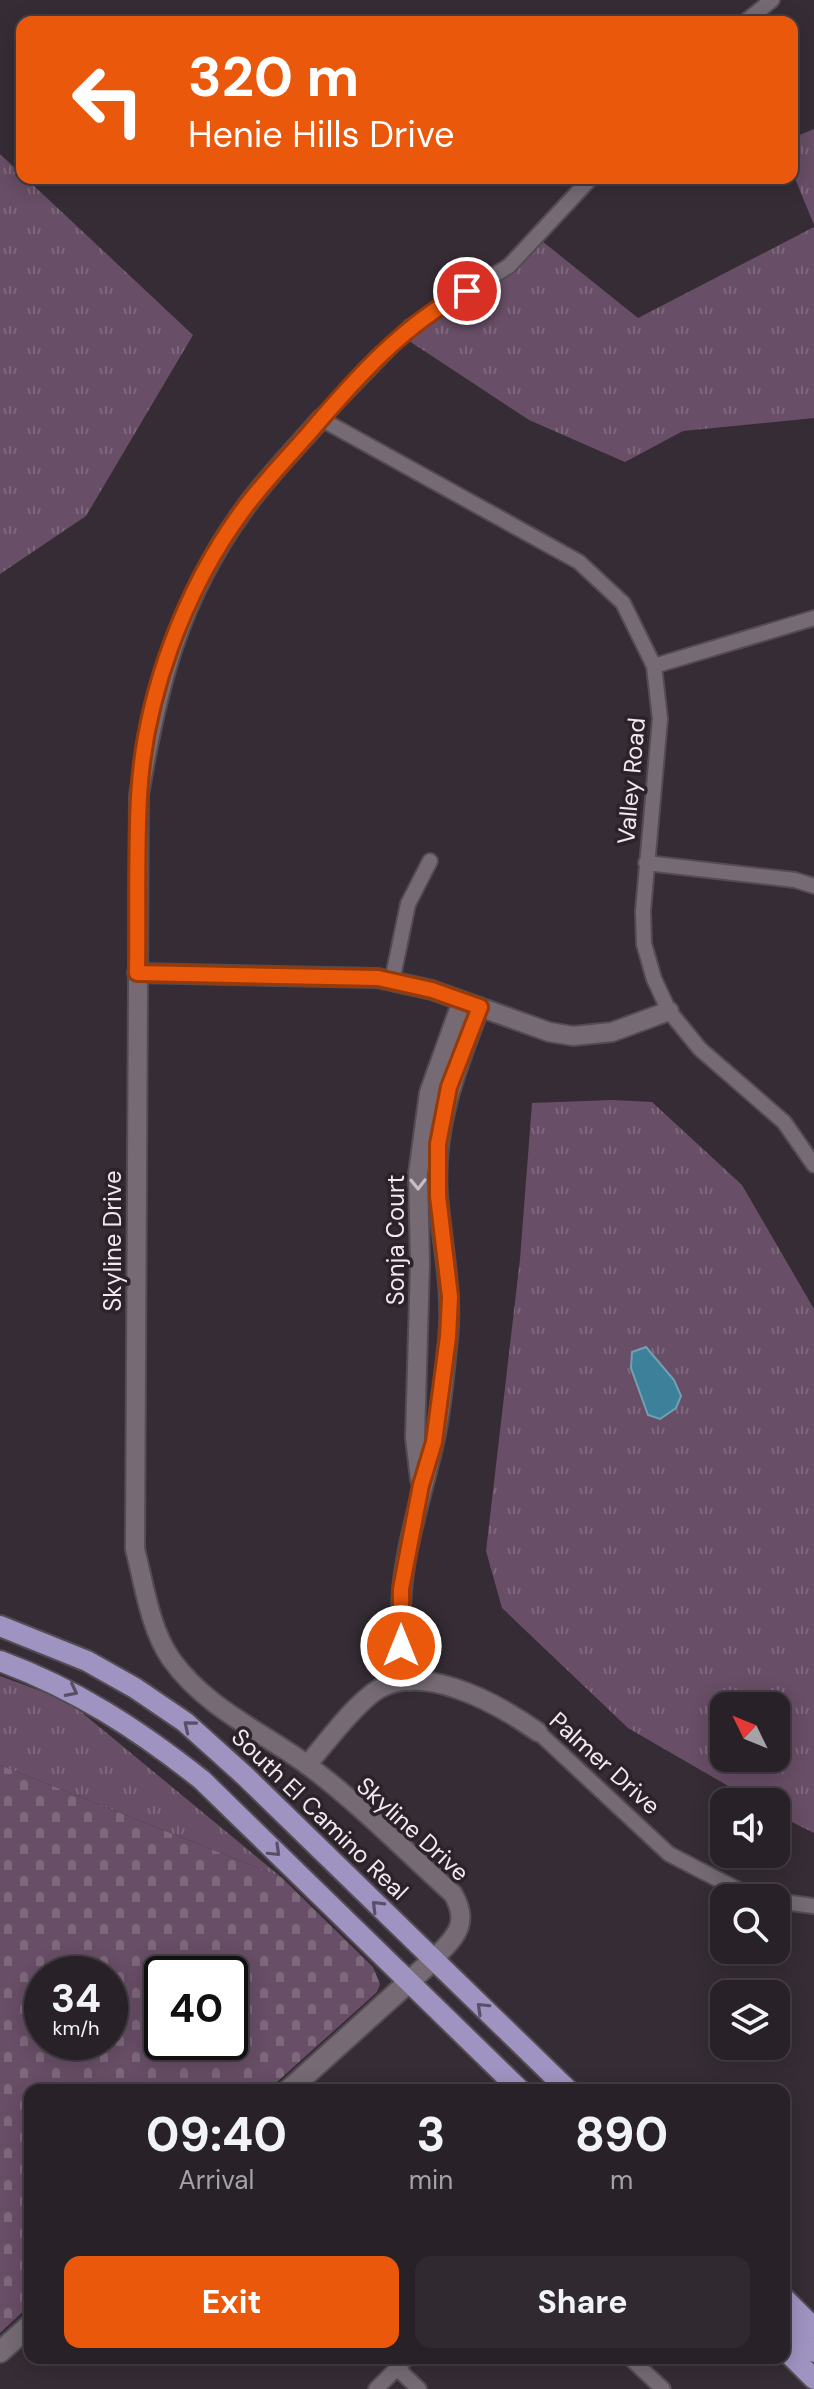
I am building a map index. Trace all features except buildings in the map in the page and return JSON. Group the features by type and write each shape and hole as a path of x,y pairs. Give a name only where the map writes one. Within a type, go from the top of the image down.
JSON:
{"main road":[{"name":"South El Camino Real","path":"0,1626 87,1661 135,1688 185,1722 245,1776 562,2084"},
{"path":"0,1661 79,1694 191,1772 514,2084"},
{"path":"296,2084 432,1961"},
{"path":"790,2304 814,2328"},
{"path":"0,2352 24,2330"},
{"path":"790,2330 814,2352"},
{"path":"790,2355 814,2379"}],"street":[{"path":"752,16 772,0"},
{"path":"321,419 410,327 509,266 585,184"},
{"name":"Valley Road","path":"321,419 579,562 623,603 654,666 660,719 646,863 644,944 654,979 669,1011 700,1049 784,1122 814,1165"},
{"name":"Skyline Drive","path":"321,419 244,509 196,591 175,638 154,705 139,795 135,1549 155,1621 169,1656 179,1668 222,1712 307,1765 453,1894 462,1909 457,1935 432,1961"},
{"path":"654,666 814,618"},
{"path":"392,981 408,904 430,861"},
{"path":"646,863 795,880 814,886"},
{"path":"137,973 392,981 471,1004 549,1032 573,1036 612,1032 669,1011"},
{"name":"Sonja Court","path":"421,1485 415,1438 420,1263 418,1174 429,1093 471,1004"},
{"name":"Sonja Court","path":"410,1681 401,1646 401,1589 421,1485 434,1442 450,1297 438,1196 438,1144 471,1004"},
{"name":"Palmer Drive","path":"307,1765 370,1694 390,1683 421,1679 453,1686 538,1732 669,1854 727,1884"},
{"path":"790,1903 814,1906"},
{"path":"376,2389 402,2364"},
{"path":"404,2364 419,2389"},
{"path":"636,2364 663,2389"}],"green space":[{"path":"814,129 814,225 797,184 798,136"},
{"path":"0,154 16,169 16,184 32,184 193,335 86,516 0,574"},
{"path":"814,227 814,418 683,431 625,462 529,420 394,331 495,277 537,237 638,318"},
{"path":"652,1102 742,1185 814,1309 814,1833 790,1821 790,1788 732,1788 628,1728 502,1608 486,1551 520,1259 532,1103"},
{"path":"0,1676 68,1701 281,1877 0,1765"},
{"path":"0,1765 281,1877 373,1967 380,1984 377,1992 275,2084 24,2084 24,2311 0,2333"}],"water":[{"path":"646,1347 674,1380 681,1396 676,1408 660,1419 648,1415 631,1368 632,1352"}],"route":[{"path":"401,1646 401,1589 421,1485 434,1442 448,1337 450,1297 438,1196 441,1117 449,1087 480,1007 432,990 378,978 137,973 139,795 154,705 175,638 189,603 244,509 321,419 410,327 435,308 467,291"}]}
